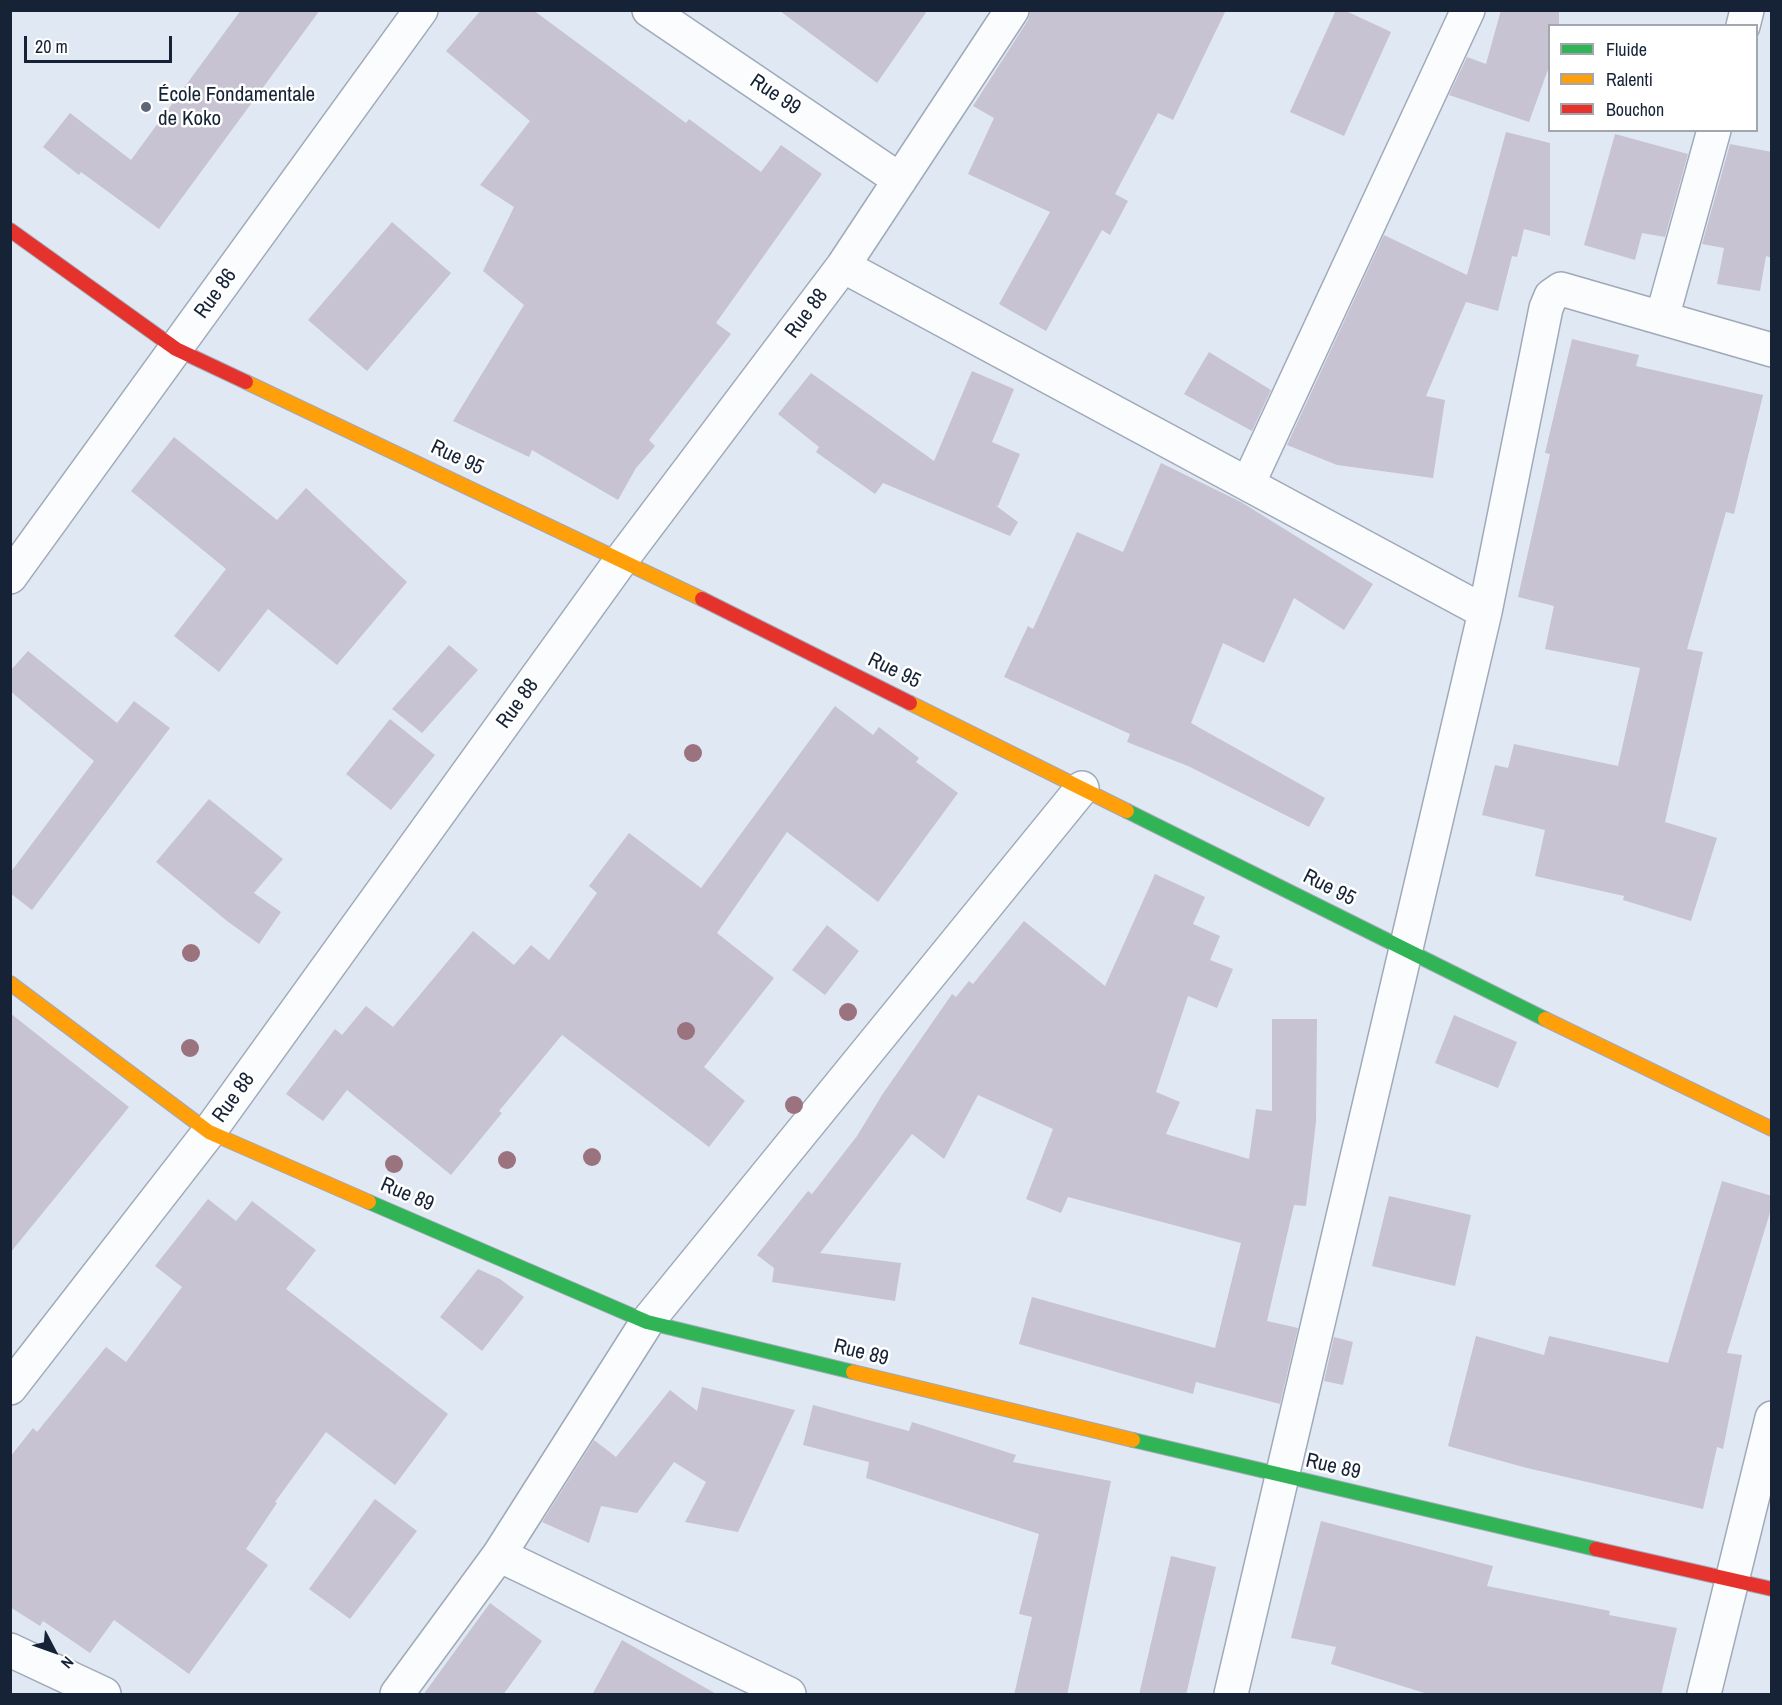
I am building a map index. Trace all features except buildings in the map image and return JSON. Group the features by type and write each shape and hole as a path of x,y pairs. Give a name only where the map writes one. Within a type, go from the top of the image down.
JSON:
{"street":[{"name":"Rue 86","path":"10,578 421,10"},
{"name":"Rue 99","path":"649,10 900,180"},
{"name":"Rue 88","path":"10,1388 209,1132 622,559 843,266 1012,10"},
{"path":"1248,484 1468,10"},
{"path":"1662,318 1713,132"},
{"name":"Rue 95","path":"10,230 176,348 622,559 1406,951 1772,1129"},
{"path":"843,266 1485,612"},
{"path":"1231,1695 1485,612 1546,308 1551,296 1561,289 1772,350"},
{"path":"397,1695 499,1555 647,1322 1082,788"},
{"name":"Rue 89","path":"10,983 209,1132 647,1322 1283,1477 1772,1589"},
{"path":"1704,1695 1772,1418"},
{"path":"499,1555 789,1695"},
{"path":"10,1650 104,1695"}],"traffic: fast":[{"path":"1127,811 1545,1019"},
{"path":"369,1202 647,1322 853,1372"},
{"path":"1133,1440 1596,1549"}],"traffic: slow":[{"path":"246,382 702,599"},
{"path":"910,703 1127,811"},
{"path":"10,983 209,1132 369,1202"},
{"path":"1545,1019 1772,1129"},
{"path":"853,1372 1133,1440"}],"traffic: jam":[{"path":"10,230 176,349 246,382"},
{"path":"702,599 910,703"},
{"path":"1596,1549 1772,1589"}],"place":[{"name":"École Fondamentale de Koko","path":"146,107"}]}
